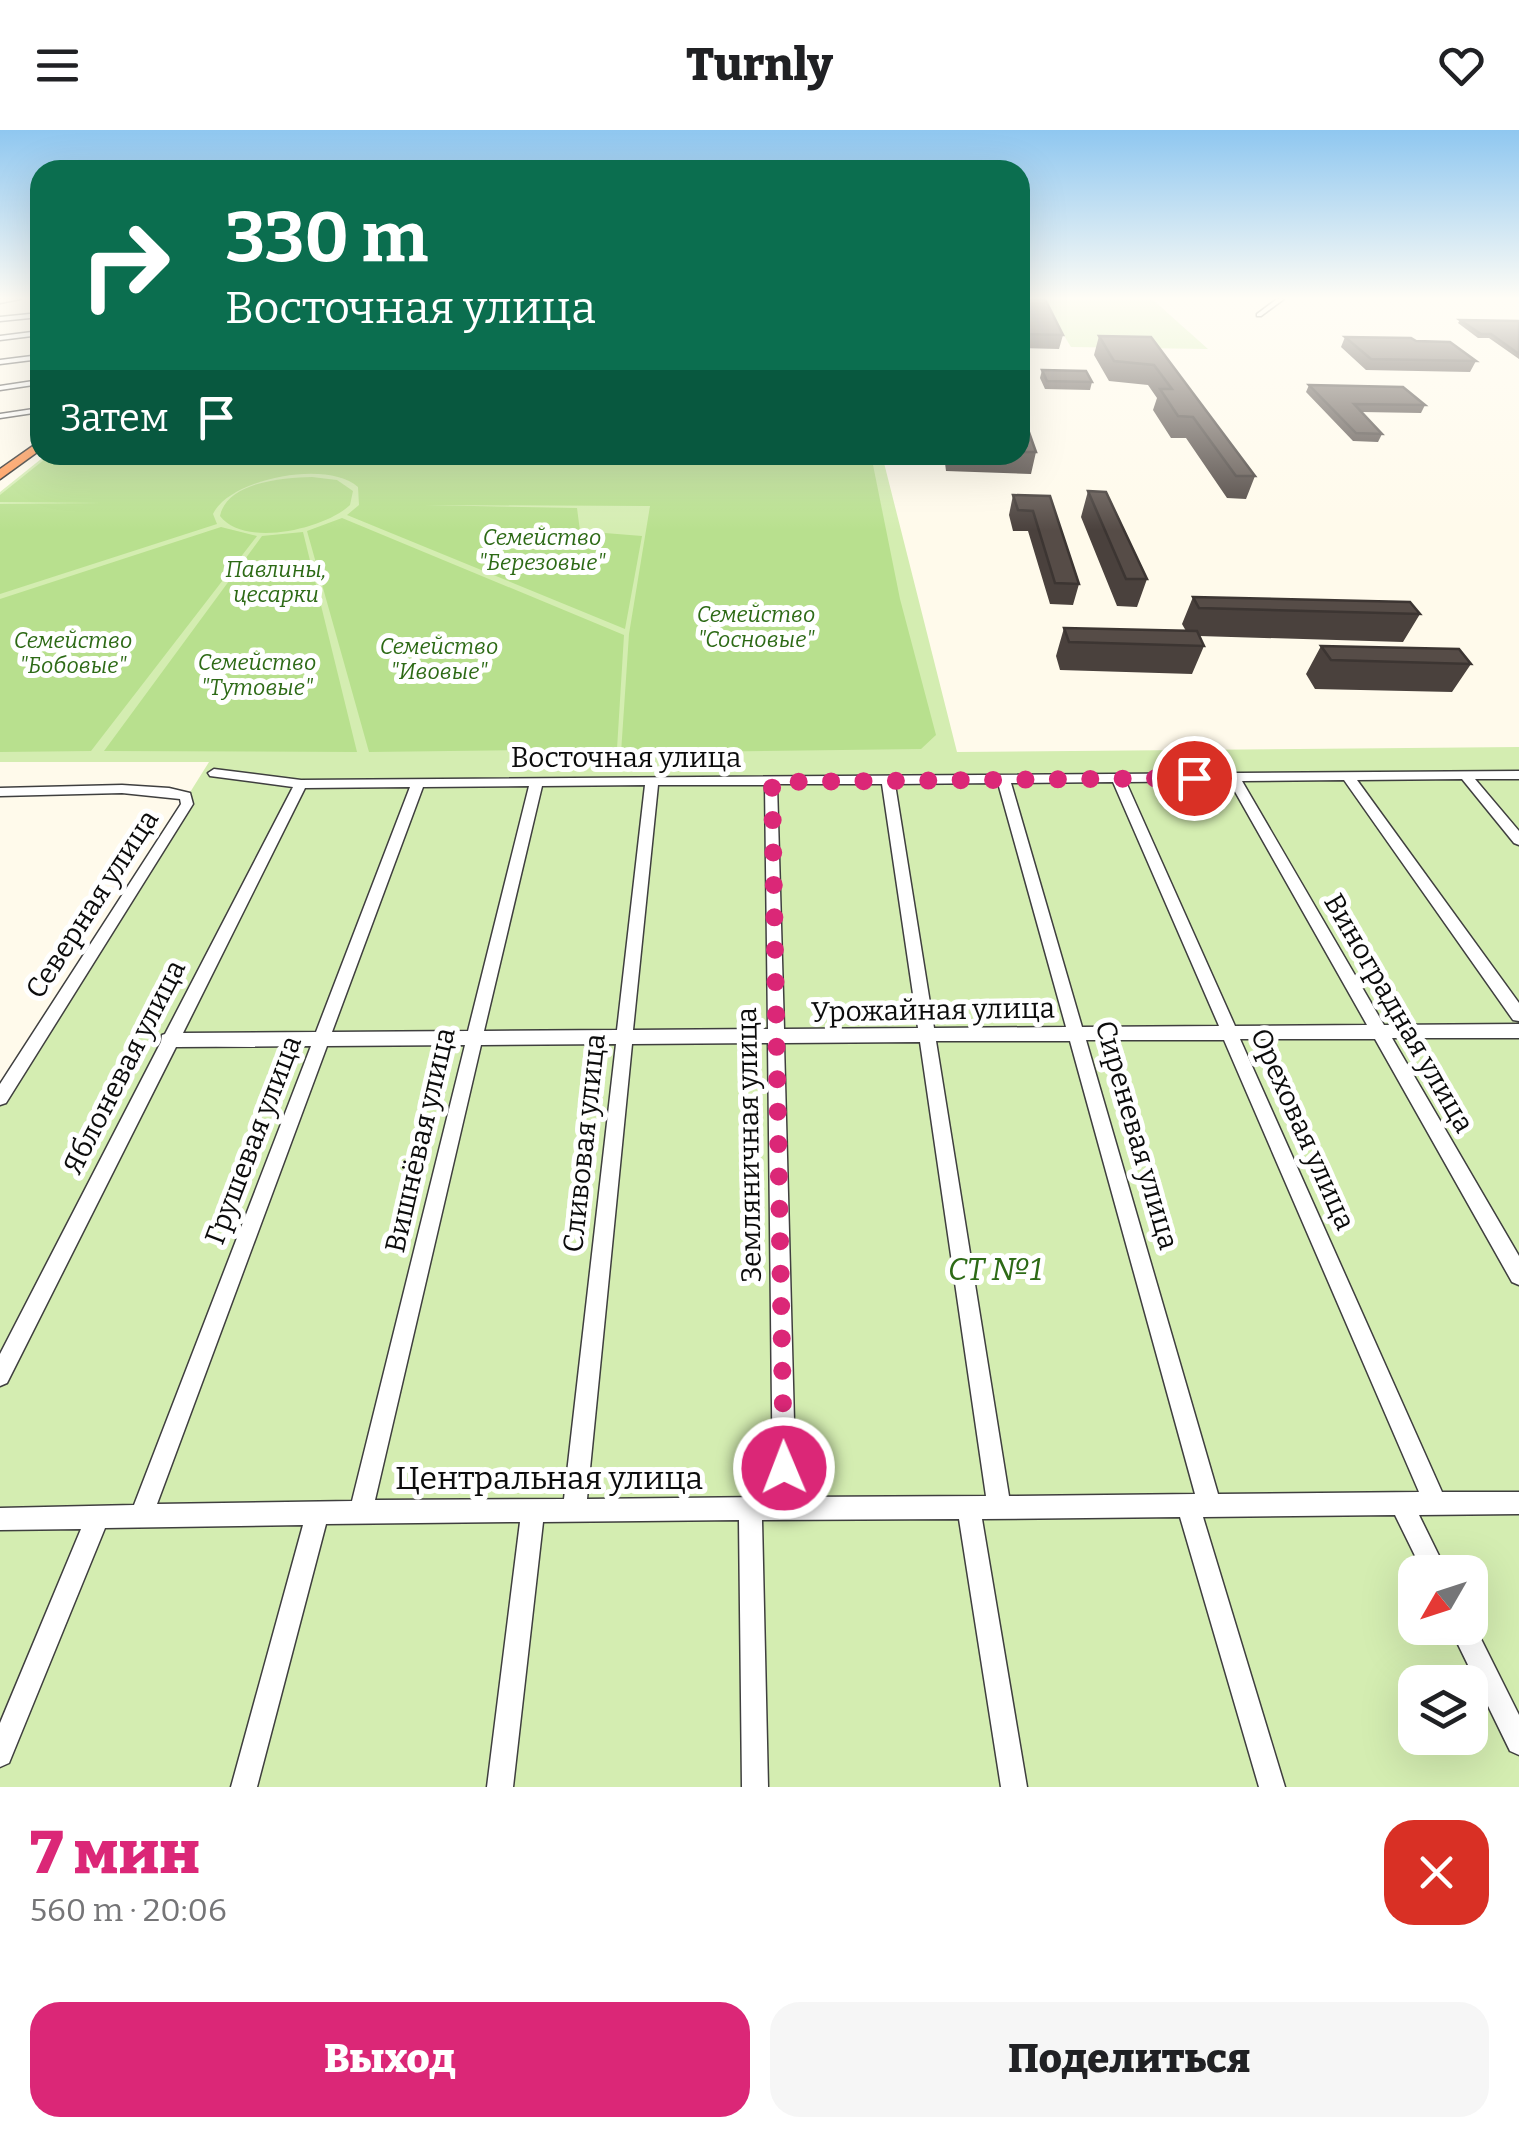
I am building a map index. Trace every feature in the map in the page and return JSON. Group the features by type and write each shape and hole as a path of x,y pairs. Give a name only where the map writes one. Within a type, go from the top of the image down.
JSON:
{"highway":[{"path":"0,465 30,442"},
{"path":"0,475 30,452"}],"street":[{"path":"0,388 30,384"},
{"path":"0,416 30,412"},
{"name":"Восточная улица","path":"214,773 300,784 1519,775"},
{"path":"1347,775 1519,1015"},
{"path":"1464,775 1519,840"},
{"name":"Виноградная улица","path":"1232,777 1519,1275"},
{"name":"Ореховая улица","path":"1118,778 1434,1503"},
{"path":"888,781 998,1507"},
{"name":"Сиреневая улица","path":"1004,781 1077,1033 1272,1787"},
{"name":"Сливовая улица","path":"574,1510 652,782"},
{"name":"Земляничная улица","path":"772,782 785,1508"},
{"name":"Грушевая улица","path":"142,1517 418,783"},
{"name":"Вишнёвая улица","path":"362,1512 536,783"},
{"name":"Яблоневая улица","path":"0,1376 300,784"},
{"name":"Северная улица","path":"0,792 177,793 186,796 187,804 0,1098"},
{"name":"Урожайная улица","path":"168,1040 1519,1031"},
{"name":"Центральная улица","path":"0,1519 362,1512 1519,1503"},
{"path":"1402,1504 1427,1555"},
{"path":"750,1508 755,1787"},
{"path":"968,1509 1014,1787"},
{"path":"500,1787 533,1513"},
{"path":"244,1787 317,1514"},
{"path":"0,1754 98,1517"},
{"path":"1470,1645 1519,1742"}],"green space":[{"name":"СТ №1","path":"34,465 885,465 957,752 1519,747 1519,1787 0,1787 0,1096 209,762 0,762 0,492"},
{"path":"38,465 873,465 900,599 936,735 921,749 621,753 629,634 650,506 424,505 577,508 580,531 642,536 625,629 347,515 359,505 358,487 325,474 280,477 258,483 223,502 213,514 217,524 0,594 0,504 101,503 0,502 0,495"},
{"path":"312,477 337,480 353,491 350,505 323,521 285,532 247,531 231,526 220,516 225,504 245,489"},
{"name":"Семейство \"Ивовые\"","path":"342,518 624,635 617,749 369,752 307,531"},
{"name":"Семейство \"Бобовые\"","path":"221,527 257,536 91,751 0,752 0,599"},
{"name":"Семейство \"Тутовые\"","path":"303,532 357,752 104,751 262,536"}],"building":[{"path":"1045,376 1089,376 1092,382 1047,381"},
{"path":"1162,376 1180,376 1255,476 1236,476 1193,417 1178,416 1160,389 1172,389"},
{"path":"1309,385 1403,387 1425,405 1354,404 1382,434 1356,433"},
{"path":"1088,491 1106,492 1147,579 1126,579"},
{"path":"1013,495 1050,496 1079,584 1055,583 1033,511 1018,510"},
{"path":"1193,597 1410,602 1420,614 1199,608"},
{"path":"1064,628 1197,631 1204,646 1069,642"},
{"path":"1321,646 1459,649 1471,664 1331,660"}],"route":[{"path":"784,1468 772,782 1194,778"}],"park label":[{"name":"Семейство \"Березовые\"","path":"542,550"},
{"name":"Павлины, цесарки","path":"276,582"},
{"name":"Семейство \"Сосновые\"","path":"756,626"}]}
